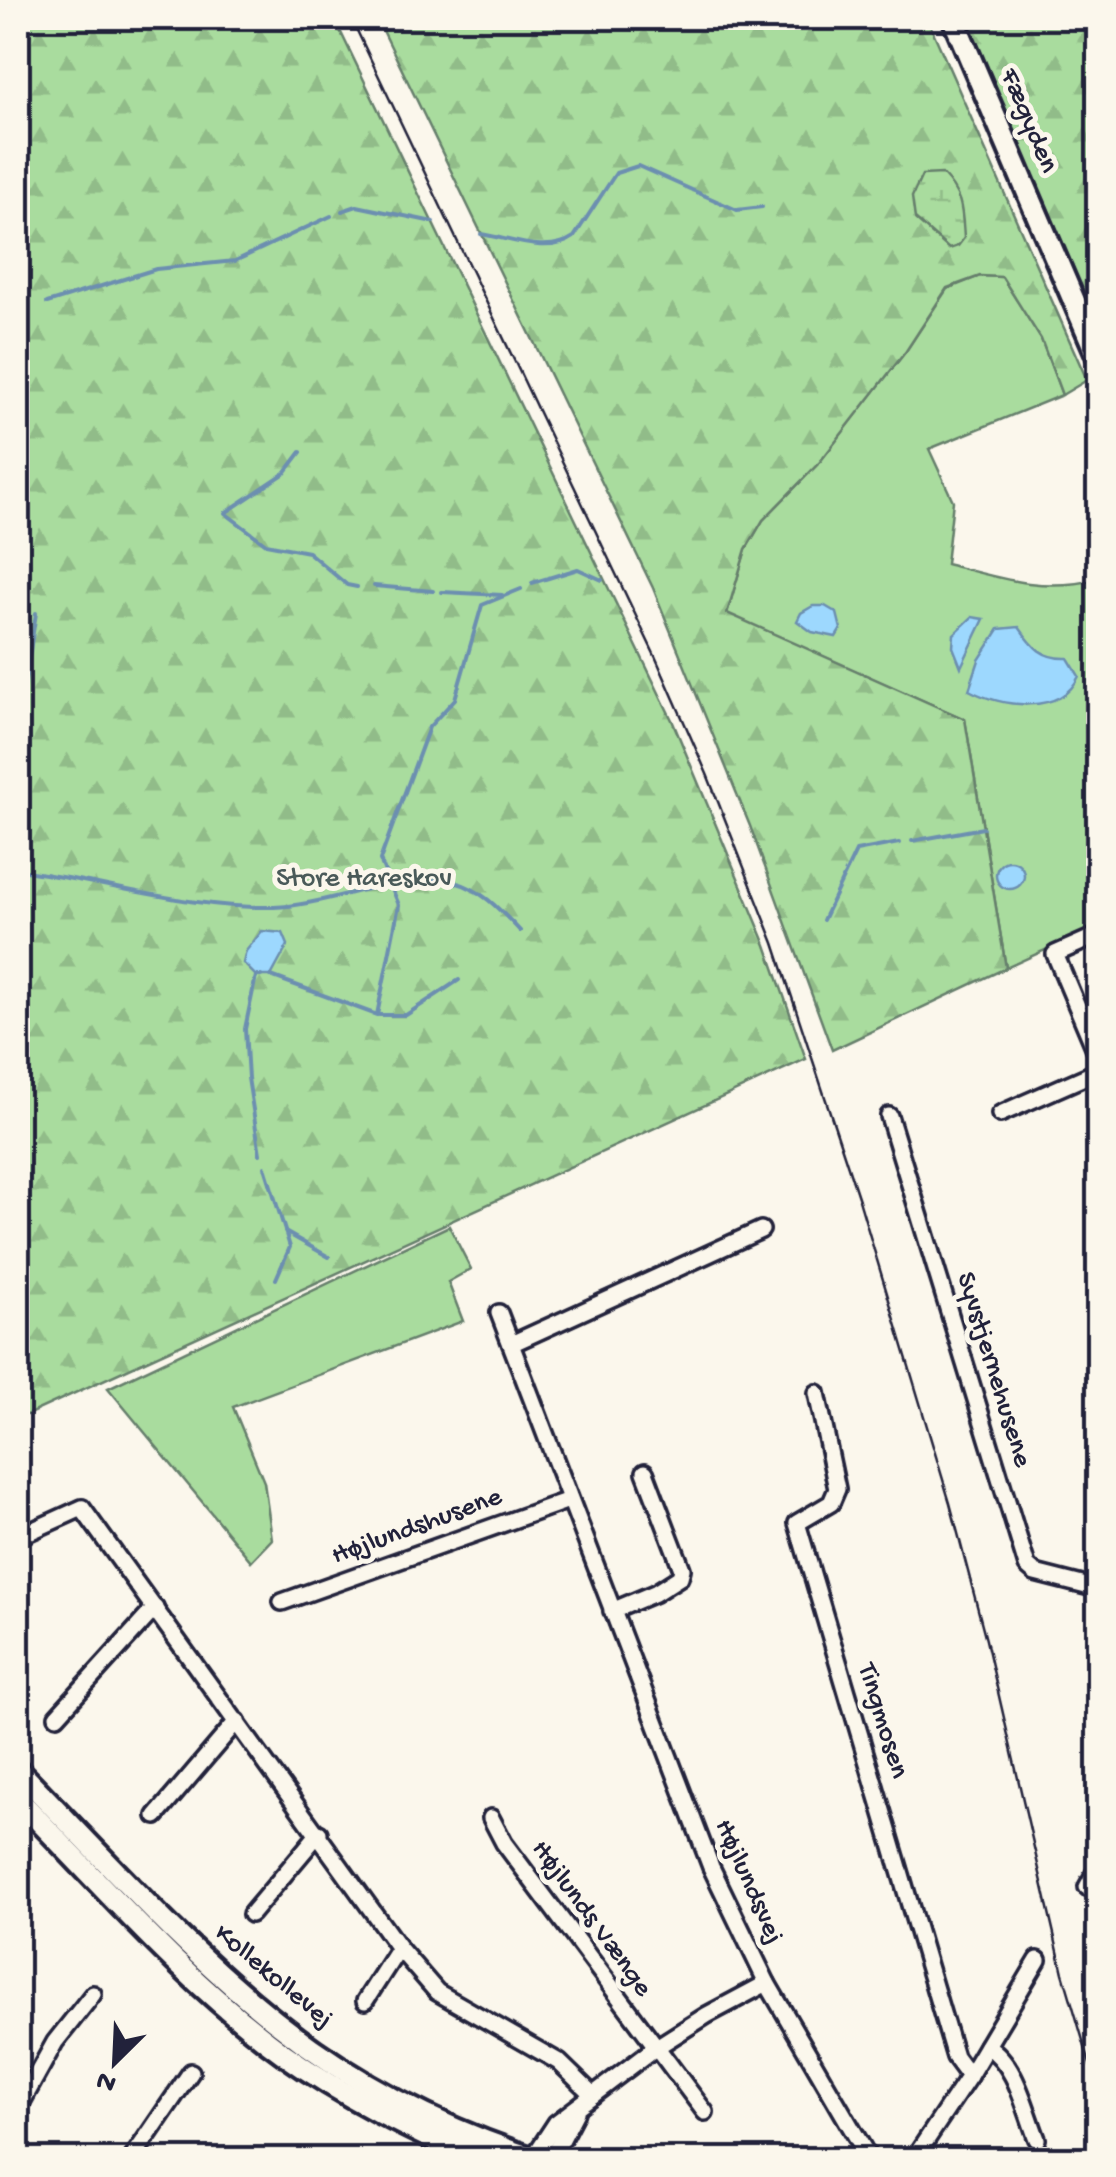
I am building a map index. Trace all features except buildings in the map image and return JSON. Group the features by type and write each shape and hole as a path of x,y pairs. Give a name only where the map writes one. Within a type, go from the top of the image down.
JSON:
{"street":[{"name":"Fægyden","path":"954,18 1098,357"},
{"path":"1098,936 1055,954 1098,1056"},
{"path":"1000,1114 1098,1071"},
{"name":"Syvstjernehusene","path":"889,1116 1027,1566 1035,1573 1098,1589"},
{"path":"511,1344 761,1230"},
{"name":"Højlundsvej","path":"499,1313 711,1867 767,1983 870,2160"},
{"name":"Tingmosen","path":"817,1392 837,1489 831,1502 797,1523 955,2057 969,2076"},
{"path":"612,1611 655,1593 680,1577 682,1568 645,1472"},
{"name":"Højlundshusene","path":"282,1602 569,1500"},
{"path":"18,1537 82,1508 399,1948 438,1992 560,2062 593,2095"},
{"path":"57,1716 155,1608"},
{"path":"156,1816 238,1721"},
{"name":"Kollekollevej","path":"18,1770 226,1978 274,2020 342,2068 414,2110 539,2159"},
{"name":"Kollekollevej","path":"18,1799 208,1991 264,2039 320,2078 405,2127 480,2160"},
{"name":"Højlunds Vænge","path":"491,1818 504,1843 705,2112"},
{"path":"251,1914 319,1834"},
{"path":"1087,1887 1098,1867"},
{"path":"366,2001 399,1948"},
{"path":"913,2160 988,2046 1038,1960"},
{"path":"539,2159 556,2123 655,2048 707,2014 767,1983"},
{"path":"18,2109 55,2042 93,1994"},
{"path":"988,2046 1007,2064 1037,2139"},
{"path":"131,2160 191,2072"}],"green space":[{"name":"Store Hareskov","path":"18,18 334,18 672,720 766,945 806,1059 18,1419"},
{"path":"377,18 927,18 1087,380 1062,395 1041,339 1002,277 980,276 947,288 906,351 819,463 763,520 746,549 727,613 965,719 1006,968 832,1050 750,826 653,588"},
{"path":"965,18 1098,18 1098,328"},
{"path":"942,174 958,196 963,219 964,238 949,249 915,219 912,197 922,175"},
{"path":"980,276 1002,277 1041,339 1062,395 929,449 953,501 946,564 1040,584 1098,579 1098,926 1006,968 965,719 727,614 746,549 763,520 819,463 906,351 947,289"},
{"path":"449,1226 471,1269 448,1282 463,1321 233,1407 264,1482 272,1539 251,1561 108,1388"}],"water":[{"path":"813,606 825,606 837,613 841,629 836,637 812,632 797,621 801,613"},
{"path":"972,617 984,619 961,667 953,647 954,634"},
{"path":"1019,627 1039,650 1068,658 1079,676 1059,697 1013,704 969,690 979,660 999,629"},
{"path":"1010,861 1020,865 1024,875 1020,885 1010,889 1000,885 996,875 1000,865"},
{"path":"262,931 283,933 288,945 271,976 256,976 243,963 246,951"}],"waterway":[{"path":"481,234 529,244 564,242 574,237 616,173 638,166 737,210 762,207"},
{"path":"342,211 357,206 433,222"},
{"path":"47,303 156,269 235,261 331,216"},
{"path":"301,452 285,473 225,513 266,544 308,552 347,585 357,587"},
{"path":"532,583 578,569 602,580"},
{"path":"374,586 433,591"},
{"path":"271,976 377,1015 399,905 380,860 429,727 455,699 482,605 521,589"},
{"path":"442,592 502,595"},
{"path":"18,727 36,613"},
{"path":"912,841 983,828"},
{"path":"823,920 856,851 899,843"},
{"path":"18,870 210,904 274,907 389,884 454,882 482,895 520,931"},
{"path":"260,1154 245,1029 256,976 261,976"},
{"path":"379,1015 406,1015 459,980"},
{"path":"265,1167 290,1247 276,1279"},
{"path":"285,1232 329,1257"}],"tram line":[{"path":"351,18 655,656 774,943 859,1200 950,1503 1063,1973 1098,2091"}]}
